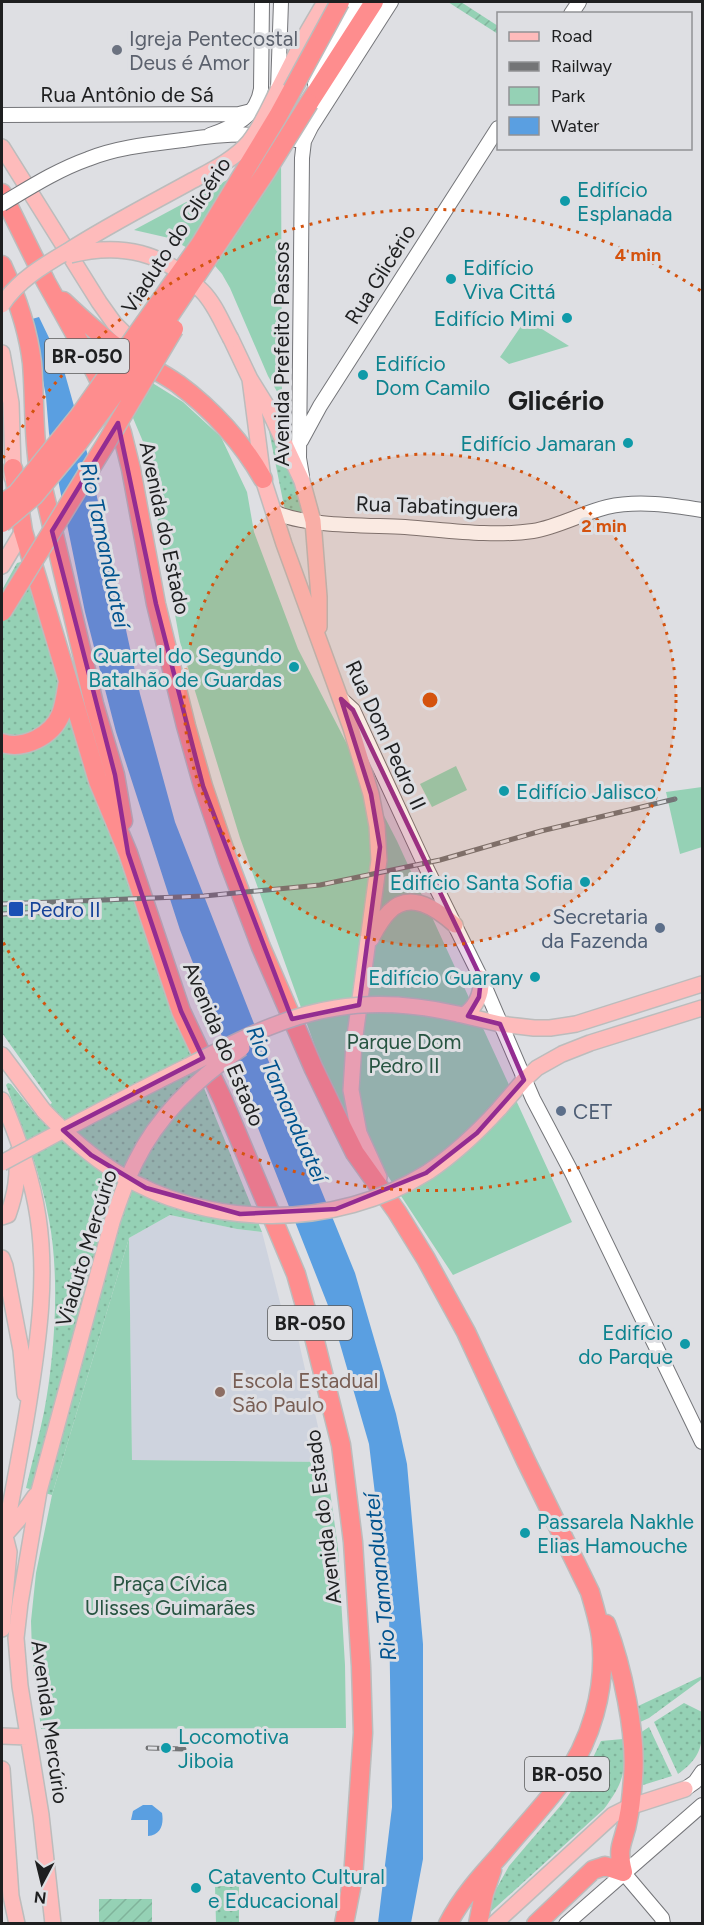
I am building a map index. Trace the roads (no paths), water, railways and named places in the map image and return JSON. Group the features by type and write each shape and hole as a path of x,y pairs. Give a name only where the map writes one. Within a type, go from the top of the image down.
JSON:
{"highway":[{"name":"Viaduto do Glicério","path":"2,504 17,493 79,416 201,243 278,116 340,2"},
{"name":"Viaduto do Glicério","path":"2,523 34,496 85,435 139,361 266,172 374,2"},
{"path":"2,612 247,213 266,172"},
{"name":"Avenida do Estado","path":"2,193 90,361 114,410 122,433 131,469 156,604 186,726 203,786 261,947 342,1127 371,1178 397,1212 426,1259 466,1332 590,1592 601,1635 601,1688 587,1736 579,1754 560,1784 468,1893 448,1923"},
{"name":"Avenida do Estado","path":"2,265 27,338 32,362 36,452 47,509 94,704 115,775 128,853"},
{"path":"50,288 91,327 116,346 179,385 213,415 252,459 263,479"},
{"path":"23,531 29,507 36,452"},
{"name":"Avenida do Estado","path":"13,468 23,531 98,781 128,853 181,1011 224,1100 296,1274 341,1445 353,1542 363,1733 353,1878 344,1923"},
{"path":"2,743 18,745 46,734 58,721 64,703 68,677"},
{"path":"536,1923 593,1870 605,1866 623,1872 619,1849 627,1823 621,1811 633,1777 633,1746 622,1680 610,1635 590,1592"},
{"path":"478,1923 484,1894 497,1858"}],"main road":[{"path":"2,305 19,283 55,259 197,178 236,154 249,142 325,2"},
{"path":"2,147 114,323 179,385"},
{"path":"55,259 105,248 130,250 149,255 167,264 202,291 214,307 268,408 302,481"},
{"name":"Avenida do Estado","path":"2,353 11,403 13,468"},
{"name":"Rua Dom Pedro II","path":"250,378 263,479 284,544 341,699"},
{"path":"2,533 13,468"},
{"name":"Avenida Prefeito Passos","path":"302,481 313,521 319,597 318,636"},
{"path":"2,566 23,531"},
{"name":"Avenida do Estado","path":"341,699 371,794 380,847 354,1043 351,1090 359,1133 397,1212"},
{"path":"368,944 388,913 395,907 409,902 432,908 455,925"},
{"path":"461,1014 472,1010 479,998 481,990 478,973"},
{"path":"2,1163 125,1097 262,1030 310,1013 360,1005 411,1005 500,1024 550,1028 576,1024 702,984"},
{"path":"2,1055 44,1111 66,1134 91,1155 118,1173 177,1200 208,1209 272,1216 304,1214 336,1209 368,1200 426,1173 477,1133 537,1068 561,1054 702,1008"},
{"name":"Viaduto Mercúrio","path":"39,1491 112,1221 136,1160 172,1107 203,1077 262,1030"},
{"path":"2,1100 29,1173 38,1217 41,1252 40,1320 2,1552"},
{"path":"5,1216 16,1189 18,1175 15,1135"},
{"path":"2,1258 21,1350 27,1410"},
{"path":"5,1535 20,1519 39,1491"},
{"name":"Avenida Mercúrio","path":"39,1491 16,1638 20,1686 41,1815 53,1923"},
{"path":"2,1629 9,1552 5,1535"},
{"path":"2,1616 8,1625 12,1674 20,1686"},
{"path":"2,1736 27,1737"},
{"path":"2,1768 11,1896 17,1923"},
{"path":"494,1923 621,1811 685,1789"}],"street":[{"path":"210,135 242,121 259,100 262,2"},
{"path":"278,90 281,2"},
{"name":"Viaduto do Glicério","path":"309,103 331,46 357,2"},
{"path":"2,204 87,159 140,145 210,135 281,136 304,141 391,2"},
{"name":"Rua Antônio de Sá","path":"2,115 239,114 251,111"},
{"name":"Rua Glicério","path":"300,443 321,406 497,130"},
{"name":"Avenida Prefeito Passos","path":"302,481 299,458 304,141"},
{"name":"Rua Tabatinguera","path":"274,512 286,517 313,521 506,533 536,530 608,507 632,504 661,504 702,510"},
{"name":"Rua Dom Pedro II","path":"341,699 353,710 478,973"},
{"path":"478,973 533,1099 599,1228 702,1442"},
{"path":"685,1789 695,1782 702,1772"},
{"path":"566,1923 702,1805"},
{"path":"623,1872 662,1918 663,1923"}],"water":[{"name":"Rio Tamanduateí","path":"39,317 63,367 88,456 140,694 175,822 355,1273 396,1414 407,1464 423,1644 423,1859 411,1923 378,1923 392,1807 389,1611 369,1444 331,1313 180,930 116,732 85,612 49,433 46,397 32,319"},
{"path":"143,1805 152,1805 162,1813 161,1828 156,1834 148,1836 148,1820 131,1820 133,1811"}],"railway":[{"path":"2,904 204,896 320,885 440,860 541,831 675,799"},
{"path":"2,914 67,911"},
{"path":"148,1748 184,1749"}],"place":[{"name":"Igreja Pentecostal Deus é Amor","path":"117,50"},
{"name":"Edifício Esplanada","path":"565,201"},
{"name":"Edifício Viva Cittá","path":"451,279"},
{"name":"Edifício Mimi","path":"567,318"},
{"name":"Edifício Dom Camilo","path":"363,375"},
{"name":"Edifício Jamaran","path":"628,443"},
{"name":"Quartel do Segundo Batalhão de Guardas","path":"294,667"},
{"name":"Edifício Jalisco","path":"504,791"},
{"name":"Edifício Santa Sofia","path":"585,882"},
{"name":"Pedro II","path":"16,909"},
{"name":"Secretaria da Fazenda","path":"660,928"},
{"name":"Edifício Guarany","path":"535,977"},
{"name":"CET","path":"561,1111"},
{"name":"Edifício do Parque","path":"685,1344"},
{"name":"Escola Estadual São Paulo","path":"220,1392"},
{"name":"Passarela Nakhle Elias Hamouche","path":"525,1533"},
{"name":"Locomotiva Jiboia","path":"166,1748"},
{"name":"Catavento Cultural e Educacional","path":"196,1888"}],"district":[{"name":"Glicério","path":"556,400"}],"park label":[{"name":"Parque Dom Pedro II","path":"404,1053"},
{"name":"Praça Cívica Ulisses Guimarães","path":"170,1595"}]}
